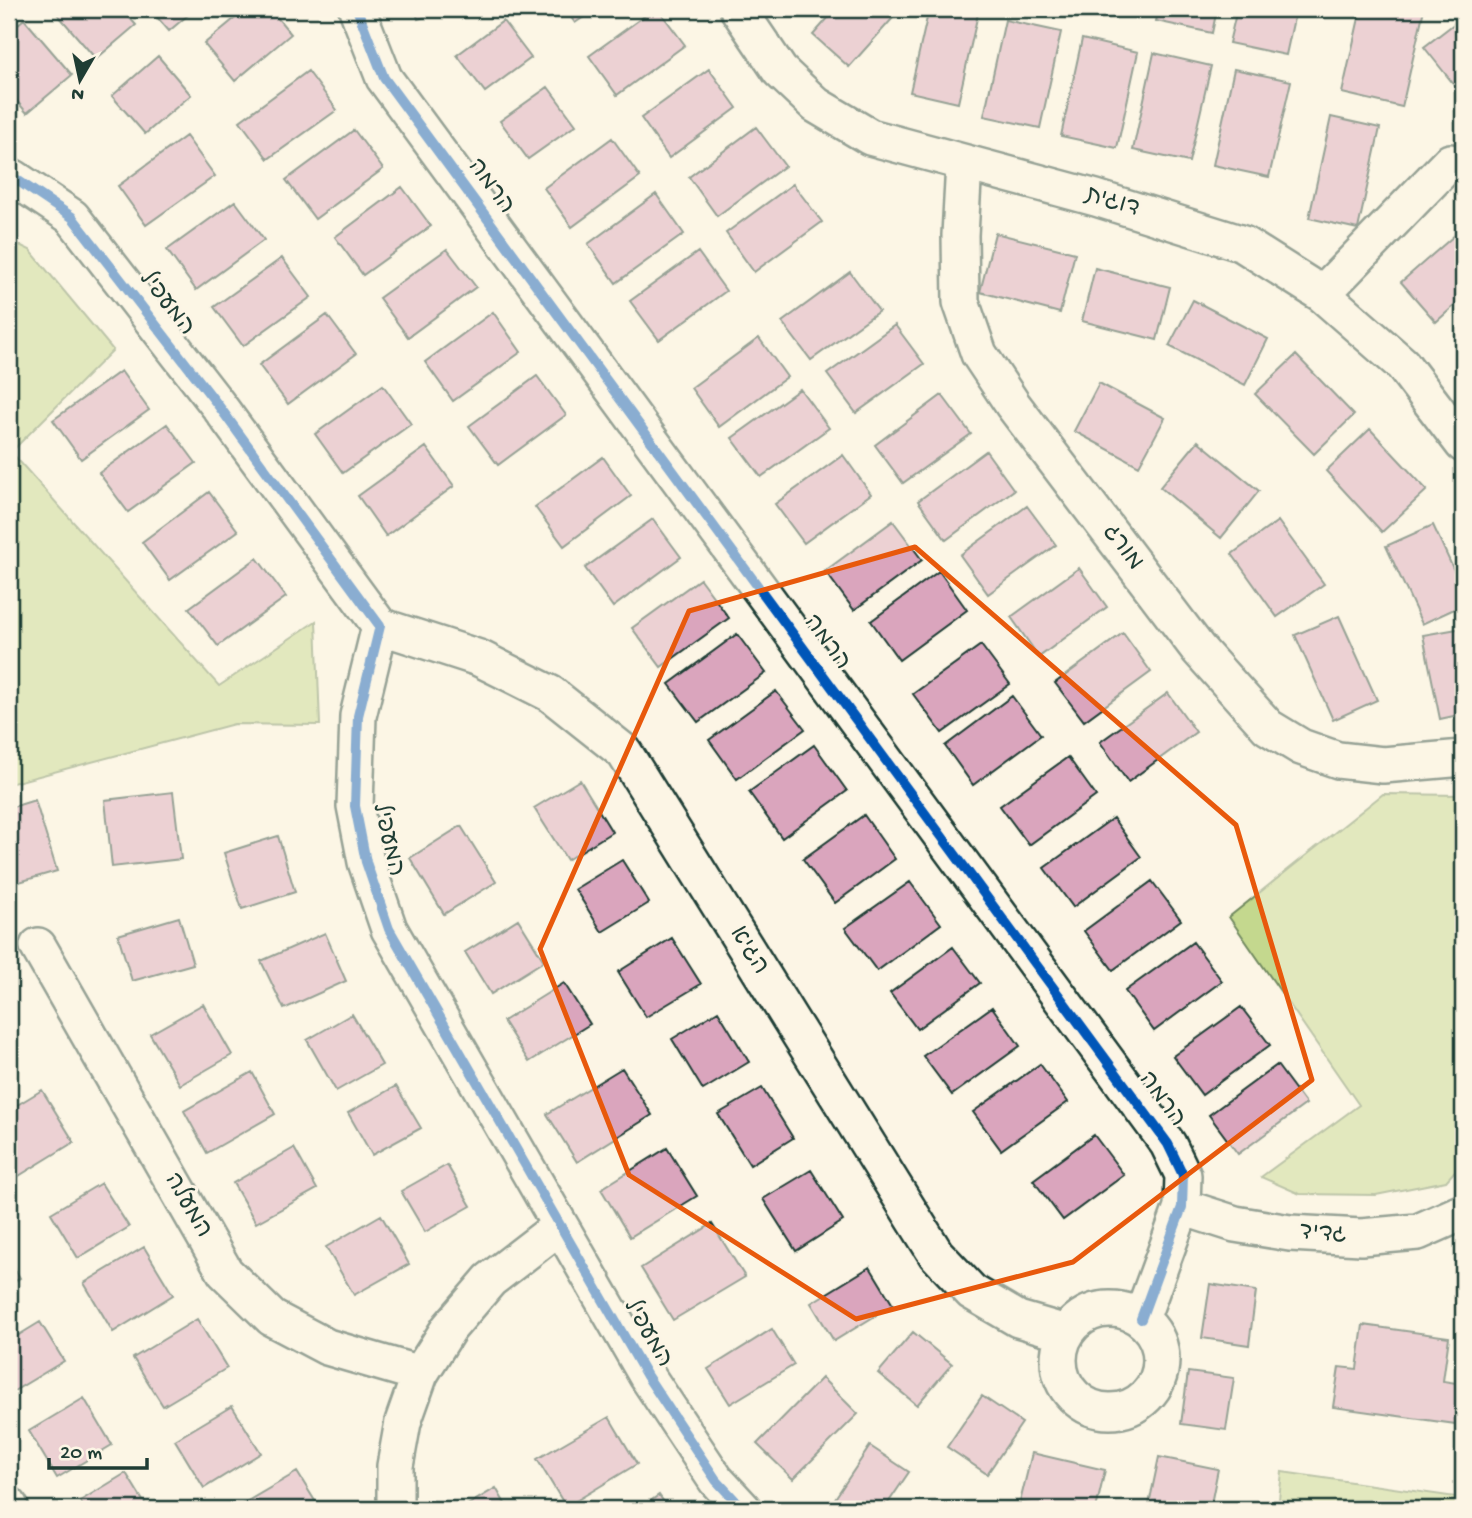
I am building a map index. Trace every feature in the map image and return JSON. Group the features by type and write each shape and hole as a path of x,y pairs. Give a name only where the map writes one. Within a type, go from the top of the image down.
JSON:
{"street":[{"name":"הרמה","path":"357,9 384,78 1168,1144 1183,1175 1182,1207 1141,1318"},
{"name":"דוגית","path":"738,9 780,71 816,106 870,137 1096,198 1243,244 1322,295 1402,364 1463,444"},
{"path":"1322,295 1450,162"},
{"name":"מורג","path":"964,164 960,235 961,302 979,354 1013,405 1199,650 1268,727 1301,747 1338,760 1382,765 1463,758"},
{"name":"המעפיל","path":"9,176 72,217 218,405 380,626 358,716 355,806 366,862 389,929 647,1376 716,1480 743,1509"},
{"name":"הגיא","path":"380,626 479,658 551,694 624,752 936,1254 972,1292 1018,1319 1066,1333"},
{"name":"המעלה","path":"38,946 225,1272 272,1318 327,1347 420,1374"},
{"name":"גדיד","path":"1182,1207 1235,1224 1279,1231 1361,1237 1418,1232 1463,1212"},
{"path":"395,1509 395,1466 403,1422 420,1374 449,1328 490,1280 560,1226"},
{"path":"1100,1309 1121,1309 1141,1318 1152,1330 1162,1359 1160,1375 1153,1390 1128,1409 1096,1410 1082,1403 1070,1392 1058,1363 1060,1347 1066,1333 1080,1317 1100,1309"}],"highlighted area":[{"path":"915,547 1236,825 1312,1080 1073,1262 856,1319 629,1175 540,949 689,611"}],"green space":[{"path":"9,240 30,250 113,350 11,452 219,686 316,621 320,725 234,724 9,784"},
{"path":"1383,794 1463,795 1463,1162 1446,1181 1376,1195 1300,1194 1261,1177 1359,1105 1229,917"},
{"path":"1282,1472 1463,1498 1463,1509 1278,1509"}],"building":[{"path":"53,9 122,9 136,25 96,59"},
{"path":"150,9 195,9 169,31"},
{"path":"246,9 270,9 291,34 235,81 204,44"},
{"path":"415,9 452,9 418,19"},
{"path":"565,9 596,9 575,23"},
{"path":"654,9 658,9 685,45 617,95 589,56"},
{"path":"836,9 901,9 849,67 813,35"},
{"path":"929,9 979,9 958,103 910,92"},
{"path":"1108,9 1140,9 1139,16"},
{"path":"1159,9 1217,9 1212,33 1156,21"},
{"path":"1237,9 1296,9 1286,55 1229,43"},
{"path":"1361,9 1424,9 1402,107 1342,93"},
{"path":"1463,17 1463,96 1424,47"},
{"path":"24,19 72,75 27,113 9,92 9,32"},
{"path":"1005,20 1061,32 1040,128 984,116"},
{"path":"503,21 531,58 485,92 457,55"},
{"path":"1082,39 1138,52 1117,148 1061,136"},
{"path":"1154,53 1211,66 1189,162 1133,150"},
{"path":"158,56 191,95 145,134 112,96"},
{"path":"709,69 737,108 669,158 641,118"},
{"path":"1234,69 1291,81 1269,177 1213,165"},
{"path":"308,71 337,110 268,159 240,121"},
{"path":"548,87 576,125 528,159 500,121"},
{"path":"1331,117 1380,128 1358,229 1309,218"},
{"path":"756,127 785,166 717,216 689,177"},
{"path":"354,130 383,169 315,219 286,180"},
{"path":"186,136 215,176 146,225 118,186"},
{"path":"612,138 640,177 572,227 544,188"},
{"path":"793,184 822,222 754,272 726,233"},
{"path":"402,187 431,226 363,275 335,237"},
{"path":"656,194 684,234 616,283 588,244"},
{"path":"235,201 264,240 196,290 167,250"},
{"path":"1463,228 1463,298 1436,322 1401,282"},
{"path":"995,233 1075,253 1060,313 980,292"},
{"path":"447,249 476,287 408,337 379,298"},
{"path":"698,252 726,291 659,340 630,301"},
{"path":"282,258 311,297 243,346 214,307"},
{"path":"1095,268 1170,287 1157,340 1082,321"},
{"path":"850,272 879,311 811,360 782,322"},
{"path":"1193,300 1268,339 1245,385 1169,346"},
{"path":"493,312 521,352 453,401 425,362"},
{"path":"327,315 356,354 288,404 259,365"},
{"path":"895,325 924,364 856,413 827,374"},
{"path":"759,338 787,377 719,427 691,388"},
{"path":"1296,355 1354,415 1314,454 1255,394"},
{"path":"121,371 149,410 81,459 53,420"},
{"path":"537,376 566,415 498,465 469,426"},
{"path":"1099,383 1165,418 1139,466 1074,431"},
{"path":"383,385 411,424 343,473 315,434"},
{"path":"800,389 829,428 761,477 732,438"},
{"path":"942,395 971,434 903,483 875,445"},
{"path":"167,424 196,463 128,512 99,473"},
{"path":"1370,429 1427,490 1382,532 1326,471"},
{"path":"1198,441 1259,491 1221,538 1160,487"},
{"path":"426,447 454,486 386,536 358,496"},
{"path":"986,451 1014,490 946,540 918,501"},
{"path":"843,455 871,494 804,543 775,504"},
{"path":"603,457 631,496 564,546 535,507"},
{"path":"209,492 238,531 170,580 142,542"},
{"path":"1027,506 1056,545 988,594 960,555"},
{"path":"653,519 681,557 613,607 585,568"},
{"path":"893,521 922,560 854,610 825,571"},
{"path":"1278,521 1324,584 1277,617 1232,554"},
{"path":"1433,525 1463,590 1463,605 1422,624 1386,546"},
{"path":"257,558 286,597 218,646 189,608"},
{"path":"1079,568 1107,607 1039,657 1011,617"},
{"path":"939,571 967,610 899,660 871,621"},
{"path":"700,579 729,618 661,667 632,628"},
{"path":"1339,616 1377,700 1333,720 1295,635"},
{"path":"1463,628 1463,714 1440,719 1423,635"},
{"path":"1123,633 1151,672 1084,721 1055,683"},
{"path":"737,634 766,673 698,722 669,684"},
{"path":"981,645 1010,684 942,733 913,694"},
{"path":"776,691 805,729 737,779 709,740"},
{"path":"1168,693 1196,732 1128,782 1100,742"},
{"path":"1012,696 1041,735 973,785 945,746"},
{"path":"814,745 847,791 782,838 749,792"},
{"path":"1068,757 1096,796 1029,845 1000,806"},
{"path":"580,780 612,832 567,860 534,808"},
{"path":"173,792 181,859 112,867 105,800"},
{"path":"35,800 57,871 9,885 9,808"},
{"path":"864,815 895,859 835,903 803,859"},
{"path":"1113,818 1141,857 1073,907 1044,868"},
{"path":"461,826 496,882 444,914 410,858"},
{"path":"278,836 295,892 242,909 224,853"},
{"path":"622,860 649,903 602,932 575,889"},
{"path":"1152,881 1181,920 1113,970 1084,931"},
{"path":"910,882 941,924 877,971 845,928"},
{"path":"179,917 193,964 132,981 118,935"},
{"path":"518,919 544,961 491,994 465,952"},
{"path":"325,933 346,981 284,1009 261,961"},
{"path":"672,938 701,984 646,1017 618,972"},
{"path":"1193,942 1222,981 1154,1031 1125,991"},
{"path":"953,947 980,983 917,1029 890,993"},
{"path":"564,983 590,1024 529,1062 503,1021"},
{"path":"203,1004 232,1055 180,1085 150,1034"},
{"path":"992,1007 1020,1046 952,1095 923,1056"},
{"path":"1241,1007 1270,1045 1202,1095 1173,1056"},
{"path":"718,1011 749,1062 703,1090 672,1039"},
{"path":"352,1014 382,1065 336,1091 307,1040"},
{"path":"1040,1064 1068,1102 1001,1150 973,1112"},
{"path":"1277,1065 1306,1104 1238,1154 1209,1115"},
{"path":"622,1068 652,1115 577,1162 547,1114"},
{"path":"252,1072 275,1114 207,1153 184,1111"},
{"path":"396,1086 421,1128 372,1155 348,1113"},
{"path":"762,1088 793,1138 750,1165 718,1114"},
{"path":"42,1090 74,1142 9,1182 9,1110"},
{"path":"1094,1135 1124,1175 1063,1220 1033,1180"},
{"path":"294,1148 317,1189 256,1223 233,1183"},
{"path":"667,1148 697,1196 630,1237 601,1189"},
{"path":"447,1165 471,1206 425,1232 401,1191"},
{"path":"811,1170 843,1221 796,1251 763,1199"},
{"path":"101,1183 129,1227 78,1258 51,1213"},
{"path":"381,1215 409,1264 354,1295 326,1247"},
{"path":"712,1224 745,1277 673,1320 641,1268"},
{"path":"144,1247 173,1295 113,1332 84,1283"},
{"path":"9,1260 20,1278 9,1285"},
{"path":"870,1267 893,1305 834,1341 811,1303"},
{"path":"1210,1284 1256,1291 1249,1345 1202,1338"},
{"path":"197,1319 227,1368 163,1406 133,1358"},
{"path":"40,1322 64,1361 9,1394 9,1341"},
{"path":"1363,1325 1449,1337 1443,1381 1463,1384 1463,1425 1333,1407 1339,1367 1357,1369"},
{"path":"772,1329 794,1365 730,1404 708,1369"},
{"path":"913,1332 952,1364 917,1405 878,1373"},
{"path":"1188,1372 1234,1378 1226,1430 1181,1424"},
{"path":"822,1378 858,1414 793,1479 757,1444"},
{"path":"982,1396 1022,1423 987,1474 947,1447"},
{"path":"84,1398 112,1445 57,1478 29,1431"},
{"path":"232,1406 261,1453 204,1488 175,1440"},
{"path":"609,1417 637,1464 566,1507 537,1459"},
{"path":"870,1446 909,1472 884,1509 834,1509 830,1506"},
{"path":"1032,1453 1105,1470 1096,1509 1051,1509 1020,1502"},
{"path":"1159,1457 1218,1469 1210,1509 1148,1509"},
{"path":"297,1472 320,1509 234,1509"},
{"path":"126,1473 148,1509 85,1509 80,1501"},
{"path":"496,1488 508,1509 461,1509"},
{"path":"659,1495 669,1509 639,1509"}],"cycle path":[{"path":"357,9 384,78 1168,1144 1183,1175 1182,1207 1141,1319"},
{"path":"9,176 72,217 218,405 380,626 358,716 355,806 366,862 389,929 647,1376 716,1480 743,1509"}]}
